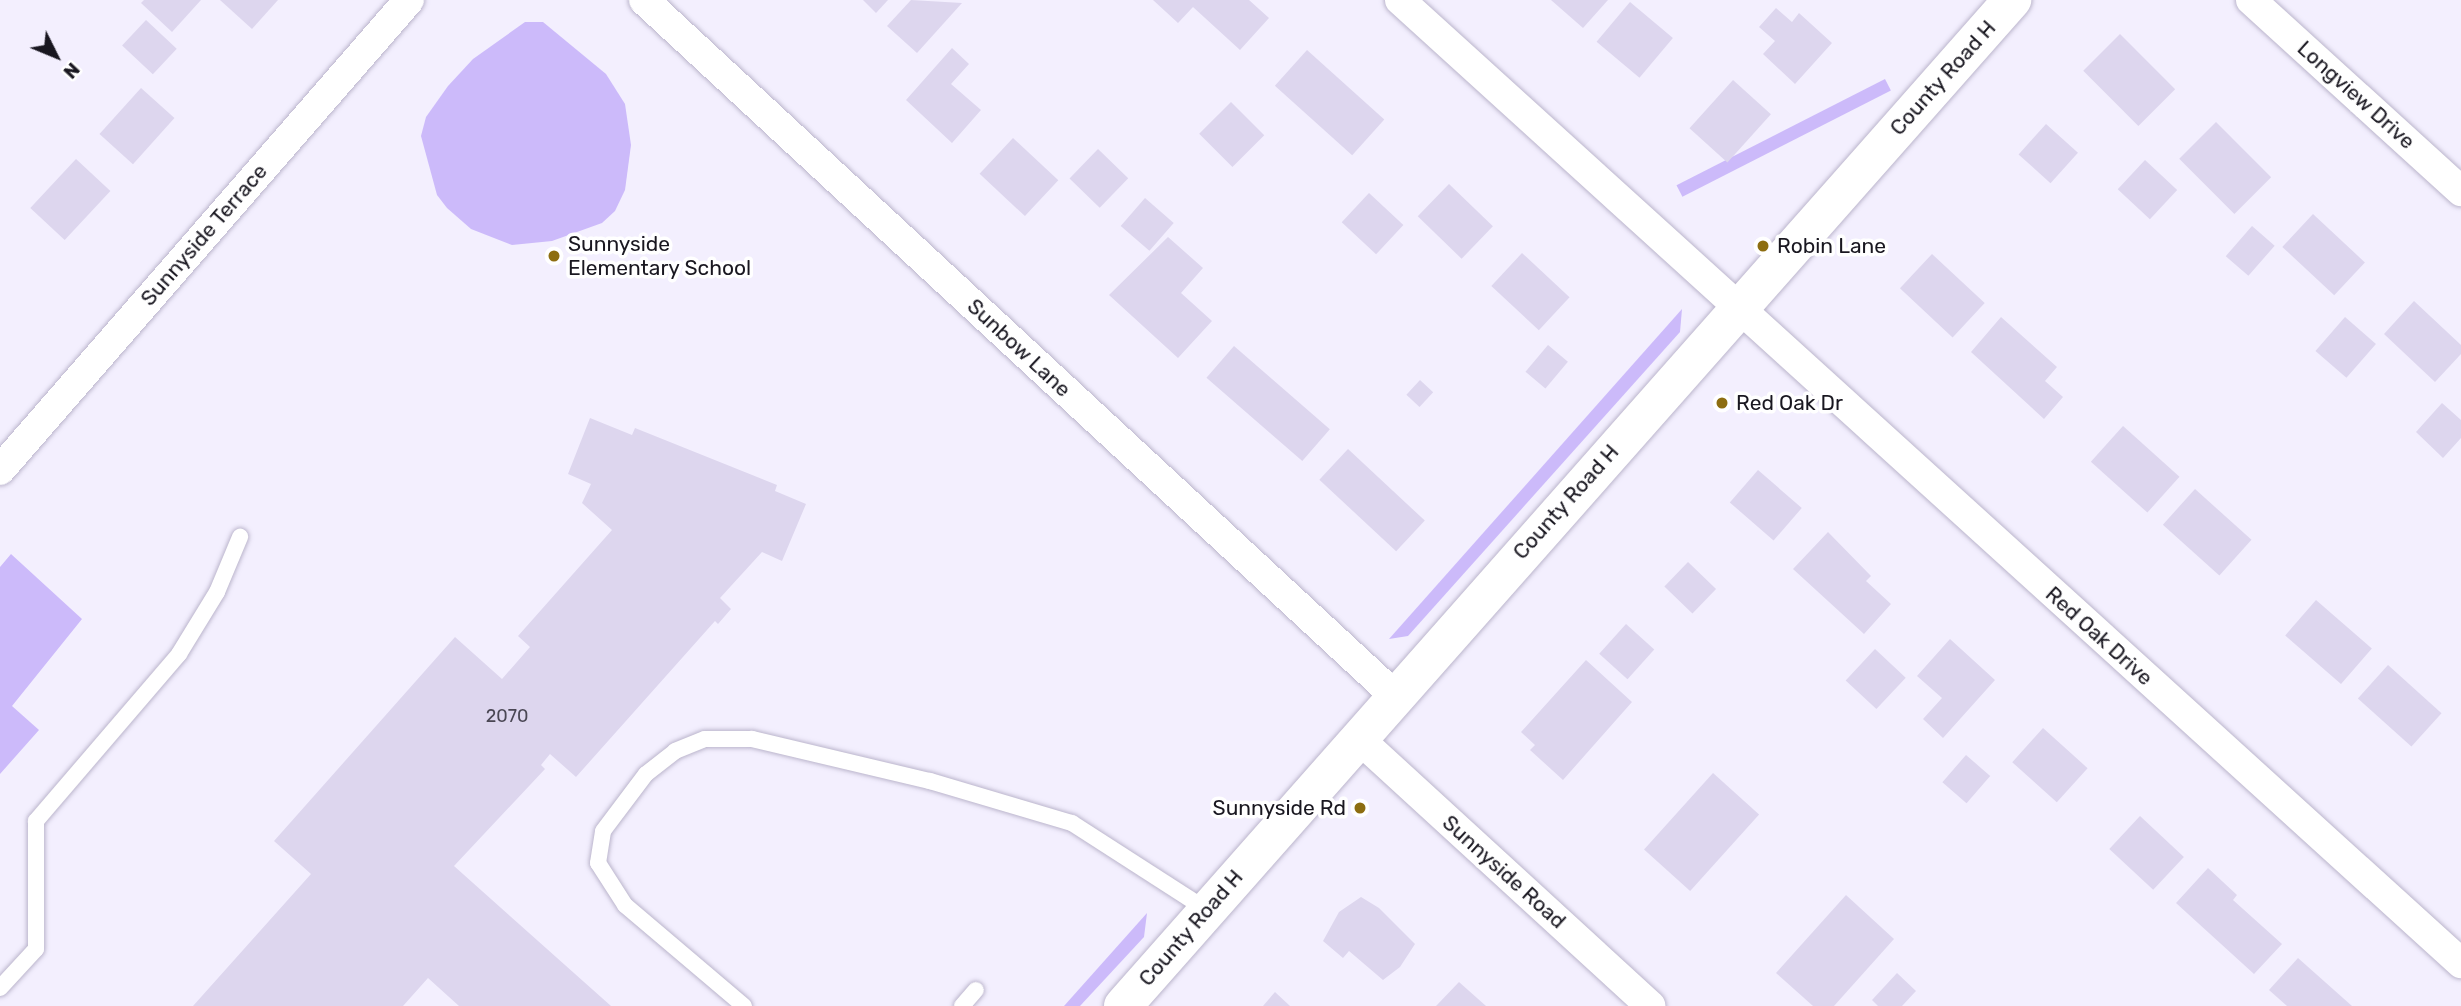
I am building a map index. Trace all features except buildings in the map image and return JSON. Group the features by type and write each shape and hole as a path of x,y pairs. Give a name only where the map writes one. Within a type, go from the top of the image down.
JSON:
{"street":[{"name":"Sunnyside Terrace","path":"0,470 409,0"},
{"name":"Sunbow Lane","path":"644,0 1394,695"},
{"path":"1400,0 1738,309"},
{"name":"County Road H","path":"1123,1006 1394,695 2012,0"},
{"name":"Longview Drive","path":"2251,0 2461,191"},
{"name":"Red Oak Drive","path":"1738,309 2461,963"},
{"name":"Sunnyside Road","path":"1357,737 1651,1006"}],"lane":[{"path":"0,988 36,949 36,821 179,654 217,592 240,537"},
{"path":"744,1006 625,905 598,863 603,831 646,774 675,751 705,738 752,739 930,782 1072,823 1207,910"},
{"path":"962,1006 976,990"}],"shaded area":[{"path":"525,22 543,22 606,74 625,104 631,145 625,190 615,211 602,223 552,241 512,245 471,229 447,208 437,195 421,136 426,117 448,86 473,59"},
{"path":"1885,79 1891,91 1682,197 1677,185"},
{"path":"1682,309 1680,332 1408,636 1389,639"},
{"path":"11,554 82,619 12,706 39,730 0,774 0,567"},
{"path":"1147,913 1144,937 1080,1006 1064,1006"}],"place":[{"name":"Robin Lane","path":"1763,246"},
{"name":"Sunnyside Elementary School","path":"554,256"},
{"name":"Red Oak Dr","path":"1722,403"},
{"name":"Sunnyside Rd","path":"1360,808"}]}
